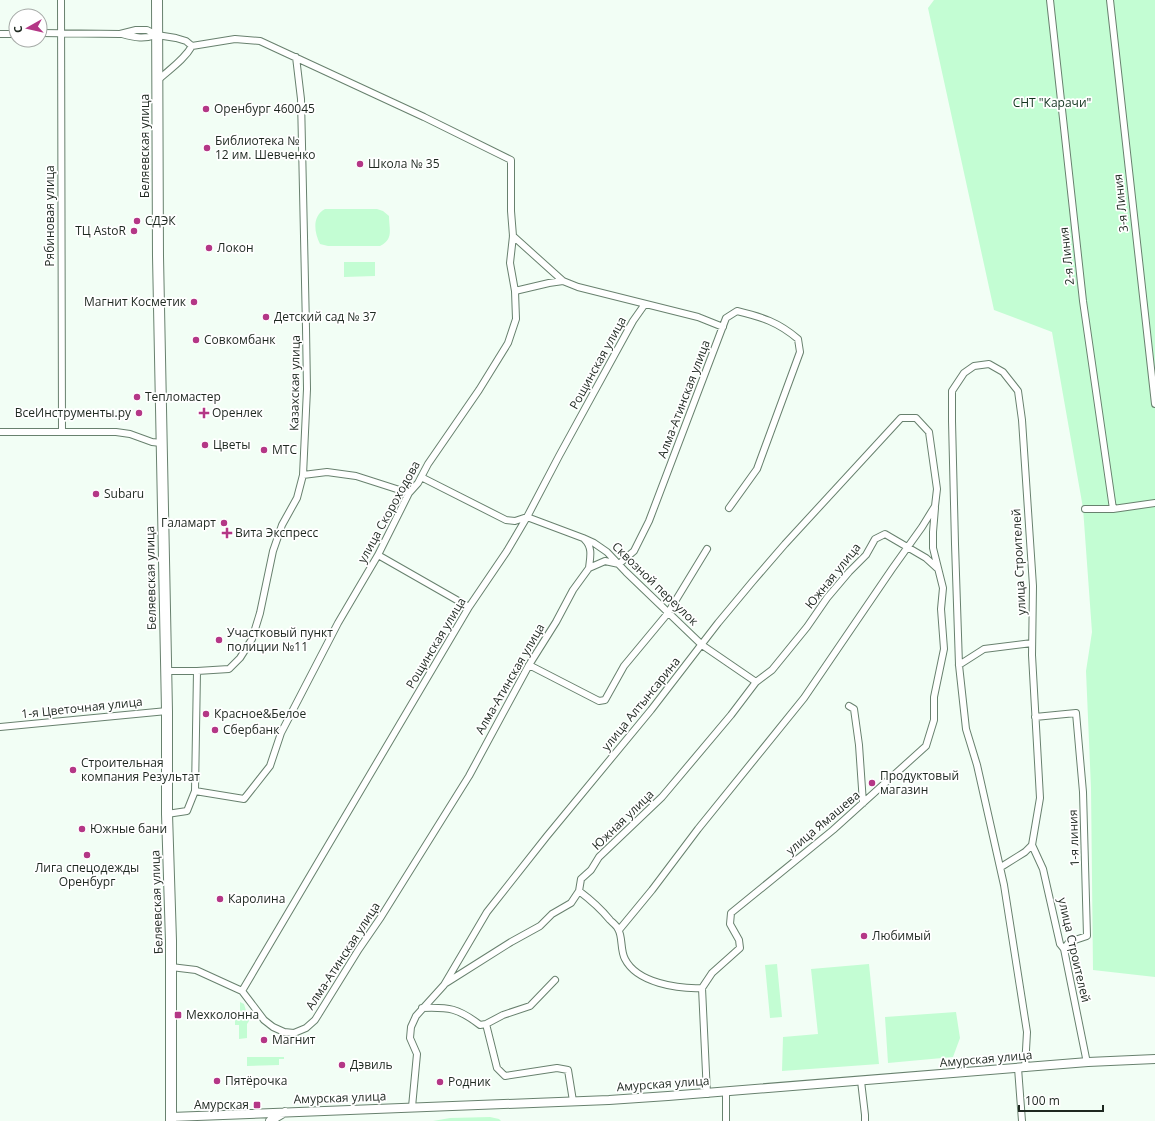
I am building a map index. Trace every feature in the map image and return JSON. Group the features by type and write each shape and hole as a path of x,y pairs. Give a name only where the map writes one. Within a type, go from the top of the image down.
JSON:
{"main road":[{"name":"Беляевская улица","path":"157,0 158,256 167,711 167,814 172,966 171,1119"}],"street":[{"name":"Рябиновая улица","path":"61,0 60,253 62,432"},
{"name":"2-я Линия","path":"1050,0 1083,301 1113,509"},
{"name":"3-я Линия","path":"1110,0 1155,404"},
{"path":"48,33 120,34 136,38 147,38 157,35 186,41 192,46 235,39 260,41 296,57"},
{"path":"158,80 188,54 192,46"},
{"name":"улица Скороходова","path":"195,791 244,799 270,766 284,726 338,622 378,555 409,492 421,477 428,464 508,343 516,319 515,291 510,263 513,236 511,211 511,160 296,57"},
{"name":"Казахская улица","path":"198,671 229,669 240,658 252,639 260,613 273,551 282,525 297,498 302,475 307,389 301,99 296,57"},
{"path":"513,236 563,281 698,317 722,327 726,318 737,311 759,316 784,327 798,339 800,352 757,469 729,508"},
{"path":"515,291 563,281"},
{"name":"Рощинская улица","path":"242,991 469,607 507,552 633,322 646,304"},
{"name":"Алма-Атинская улица","path":"618,564 634,551 649,521 722,327"},
{"name":"улица Строителей","path":"959,666 952,391 964,373 974,366 989,364 1003,372 1018,391 1022,420 1033,586 1032,655 1040,798 1032,845 1043,869 1060,944 1064,949 1087,1063"},
{"name":"улица Ямашева","path":"702,988 712,974 740,948 739,940 730,924 731,913 863,803 926,746 934,720 934,697 944,649 941,609 943,588 933,548 932,532 938,489 929,432 916,418 901,418"},
{"name":"улица Алтынсарина","path":"412,1107 417,1054 410,1038 411,1028 416,1016 422,1008 444,985 487,912 547,836 651,710 723,617 785,544 901,418"},
{"path":"0,432 116,432 130,434 152,442 161,442"},
{"path":"302,475 327,472 356,476 409,492"},
{"name":"Сквозной переулок","path":"421,477 506,520 515,521 527,517 583,538 607,552 702,645 756,682"},
{"path":"1085,509 1113,509 1155,503"},
{"path":"619,930 652,890 698,829 804,698 935,506"},
{"name":"Южная улица","path":"444,985 511,942 540,926 552,914 571,903 579,891 581,879 591,870 599,857 662,797 731,715 756,682 772,670 807,628 827,598 866,555 875,539 885,534 908,547"},
{"path":"583,538 589,544 591,549 589,568 605,561 618,564"},
{"path":"908,547 926,558 937,568"},
{"path":"529,665 599,701 606,700 624,666 668,613 707,548"},
{"path":"378,555 469,607"},
{"name":"Алма-Атинская улица","path":"242,991 264,1020 273,1027 284,1032 294,1033 306,1028 315,1020 469,776 529,665 556,622 573,590 589,568"},
{"path":"1022,1121 1021,1068 1027,1032 1001,866 977,765 966,729 959,666 984,649 1032,643"},
{"path":"166,670 198,671 195,791 188,811 167,814"},
{"path":"849,706 854,709 859,745 863,803"},
{"name":"1-я Цветочная улица","path":"0,727 167,711"},
{"name":"1-я линия","path":"1035,717 1076,713 1083,792 1087,936 1070,942 1064,949"},
{"path":"1001,866 1025,852 1032,845"},
{"path":"579,891 595,902 619,930 621,946 625,959 633,970 646,978 674,987 702,988 707,1094"},
{"path":"172,966 196,970 242,991"},
{"path":"422,1008 451,1008 464,1013 480,1025 486,1024 503,1015 530,1006 555,980"},
{"path":"486,1024 497,1068 505,1076 557,1068 568,1070 573,1101"},
{"name":"Амурская улица","path":"171,1119 286,1111 573,1101 707,1094 1021,1068 1155,1059"},
{"path":"861,1081 865,1118 869,1121"},
{"path":"726,1092 726,1121"},
{"path":"270,1121 286,1111"}],"green space":[{"name":"СНТ \"Карачи\"","path":"934,0 1155,0 1155,977 1093,970 1091,788 1086,671 1092,632 1083,508 1052,332 994,310 928,8"},
{"path":"325,209 377,209 383,211 389,216 389,237 380,246 328,246 320,244 316,234 315,225 318,216"},
{"path":"344,262 375,262 375,276 344,277"},
{"path":"777,964 782,1017 770,1018 765,965"},
{"path":"869,964 879,1064 782,1071 783,1037 818,1034 811,969"},
{"path":"240,1002 244,1004 249,1021 247,1024 247,1038 239,1039 239,1025 235,1025 235,1015 240,1015"},
{"path":"956,1012 960,1038 953,1057 888,1063 885,1017"},
{"path":"247,1057 284,1057 284,1059 279,1059 279,1065 247,1066"},
{"path":"490,1117 501,1121 433,1121 450,1118"}],"place":[{"name":"Оренбург 460045","path":"206,109"},
{"name":"Библиотека № 12 им. Шевченко","path":"207,148"},
{"name":"Школа № 35","path":"360,164"},
{"name":"СДЭК","path":"137,221"},
{"name":"ТЦ AstoR","path":"134,231"},
{"name":"Локон","path":"209,248"},
{"name":"Магнит Косметик","path":"194,302"},
{"name":"Детский сад № 37","path":"266,317"},
{"name":"Совкомбанк","path":"196,340"},
{"name":"Тепломастер","path":"137,397"},
{"name":"ВсеИнструменты.ру","path":"139,413"},
{"name":"Оренлек","path":"204,413"},
{"name":"Цветы","path":"205,445"},
{"name":"МТС","path":"264,450"},
{"name":"Subaru","path":"96,494"},
{"name":"Галамарт","path":"224,523"},
{"name":"Вита Экспресс","path":"227,533"},
{"name":"Участковый пункт полиции №11","path":"219,640"},
{"name":"Красное&Белое","path":"206,714"},
{"name":"Сбербанк","path":"215,730"},
{"name":"Строительная компания Результат","path":"73,770"},
{"name":"Продуктовый магазин","path":"872,783"},
{"name":"Южные бани","path":"82,829"},
{"name":"Лига спецодежды Оренбург","path":"87,855"},
{"name":"Каролина","path":"220,899"},
{"name":"Любимый","path":"864,936"},
{"name":"Мехколонна","path":"178,1015"},
{"name":"Магнит","path":"264,1040"},
{"name":"Дэвиль","path":"342,1065"},
{"name":"Пятёрочка","path":"217,1081"},
{"name":"Родник","path":"440,1082"},
{"name":"Амурская","path":"257,1105"}]}
